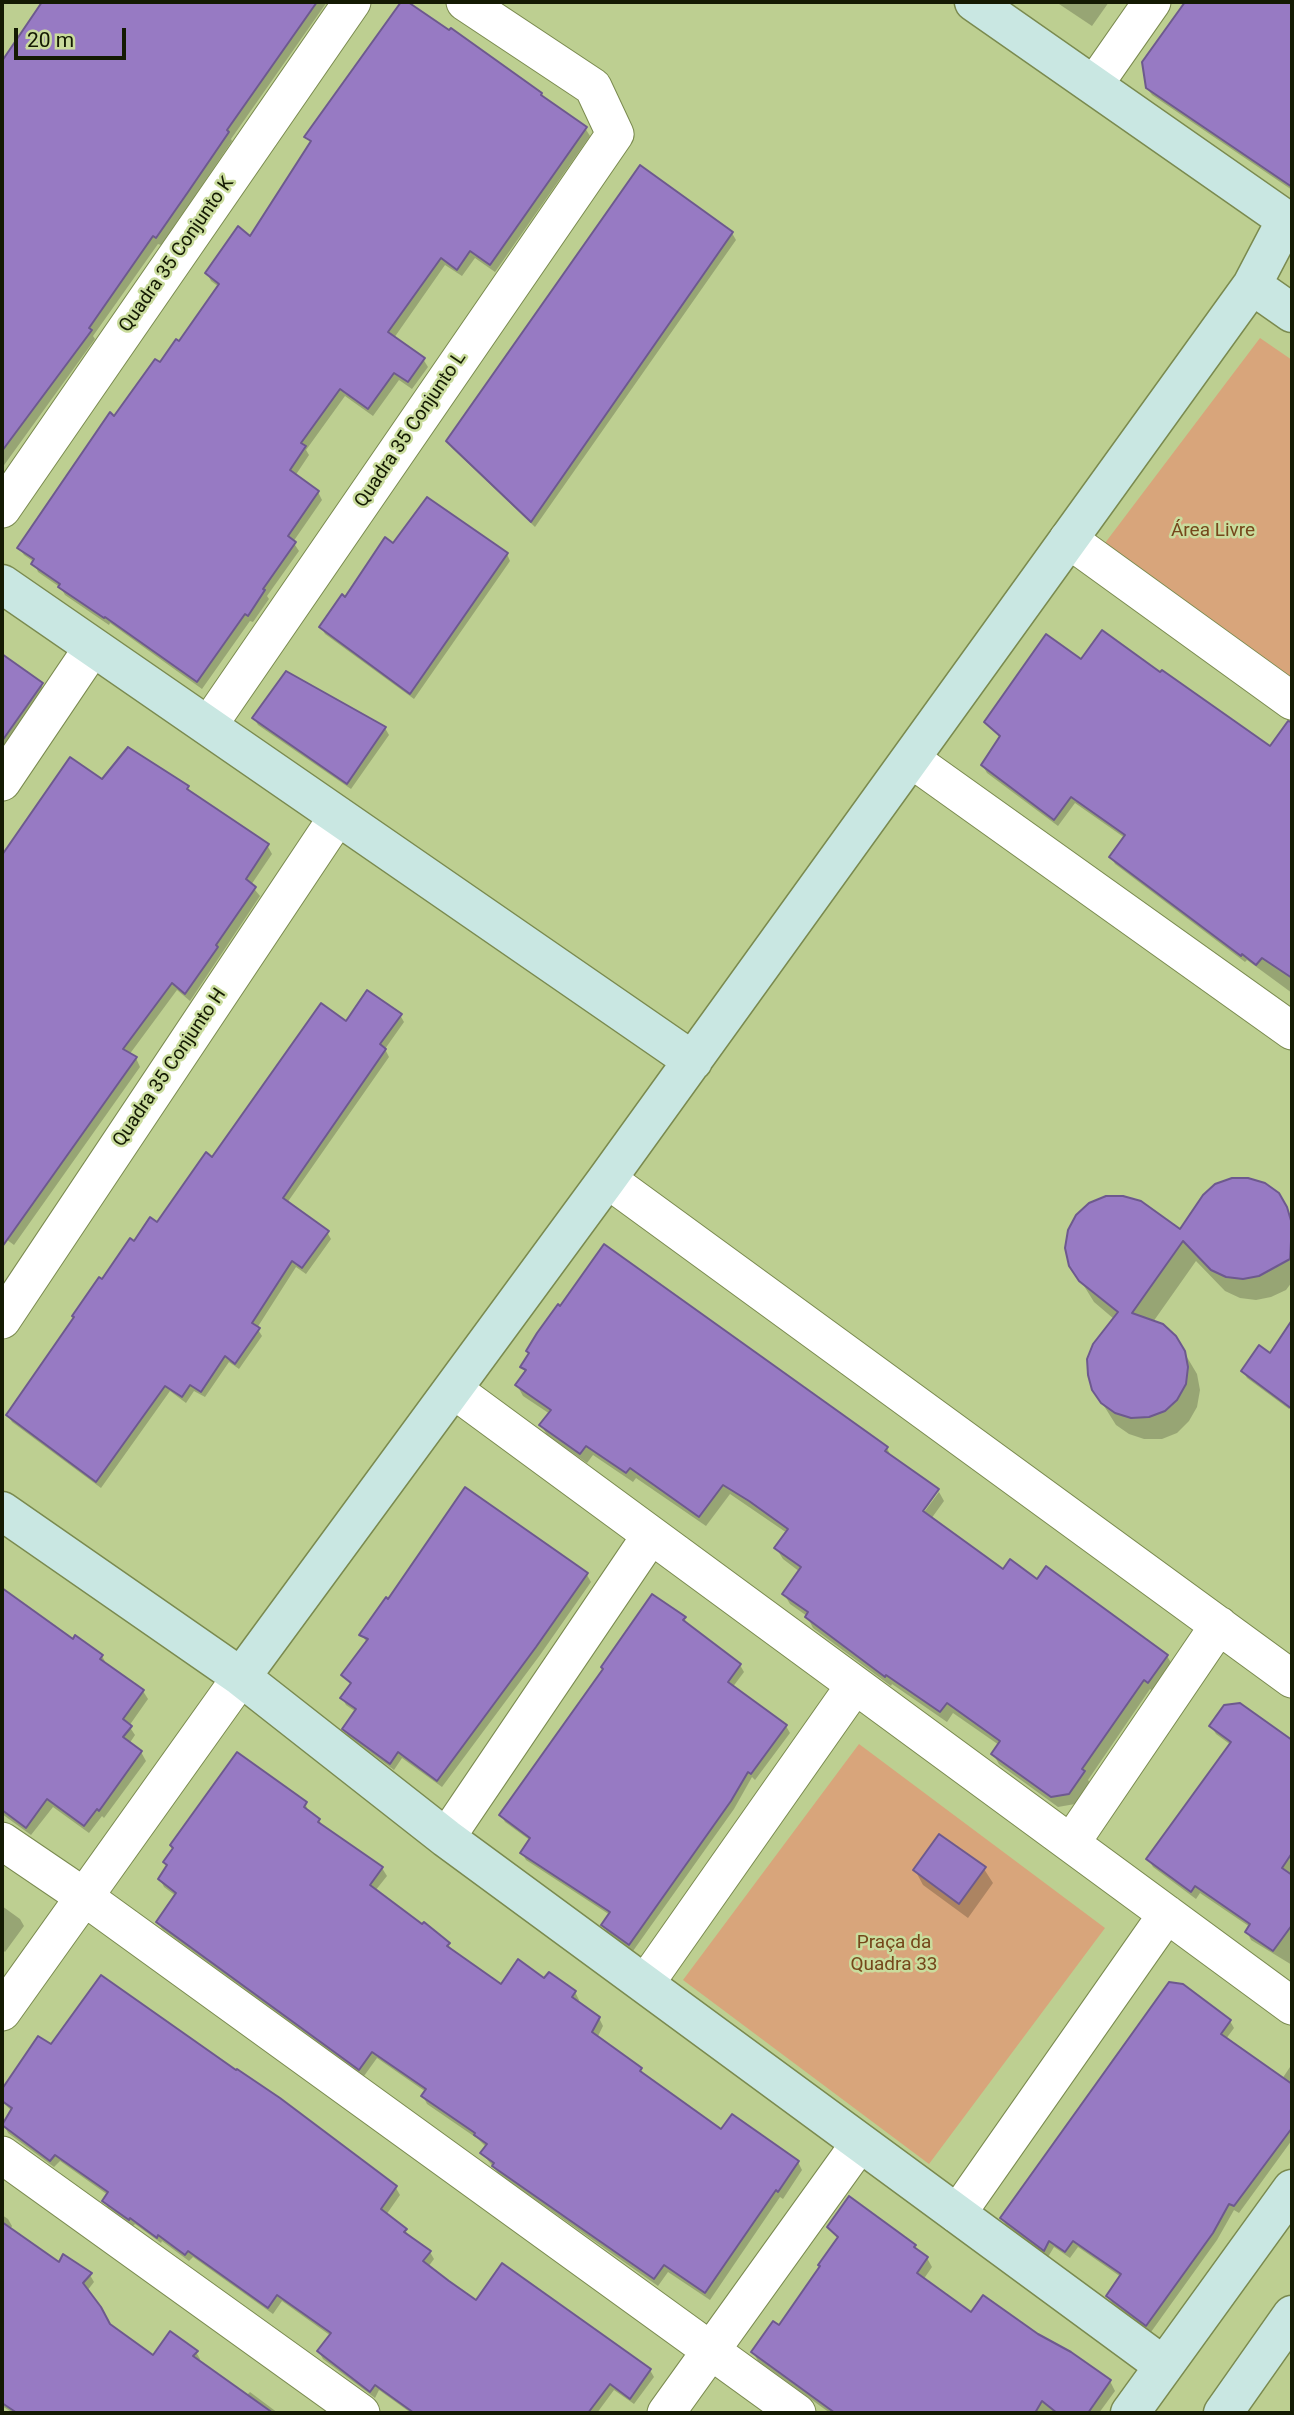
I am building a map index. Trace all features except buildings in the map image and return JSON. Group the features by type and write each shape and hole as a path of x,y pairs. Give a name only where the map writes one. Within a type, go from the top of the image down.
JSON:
{"street":[{"name":"Quadra 35 Conjunto K","path":"2,509 352,2"},
{"name":"Quadra 35 Conjunto L","path":"208,726 615,134 593,87 465,2"},
{"path":"2,2012 241,1677 693,1061 1252,285 1289,222 974,2"},
{"path":"1094,85 1152,2"},
{"path":"1252,285 1292,313"},
{"path":"1068,539 1292,701"},
{"path":"2,584 693,1061"},
{"path":"2,782 93,647"},
{"path":"911,759 1292,1031"},
{"name":"Quadra 35 Conjunto H","path":"2,1320 338,816"},
{"path":"607,1178 1292,1679"},
{"path":"454,1390 1292,2006"},
{"path":"2,1511 241,1677 446,1838 1164,2366"},
{"path":"446,1838 651,1535"},
{"path":"1071,1843 1219,1625"},
{"path":"645,1984 855,1685"},
{"path":"2,1841 83,1896 797,2413"},
{"path":"957,2214 1167,1914"},
{"path":"666,2413 860,2143"},
{"path":"2,2155 361,2413"},
{"path":"1130,2413 1292,2189"},
{"path":"1227,2412 1292,2315"}],"green space":[{"name":"Área Livre","path":"1260,338 1292,360 1292,690 1102,547"},
{"name":"Praça da Quadra 33","path":"859,1744 1105,1928 929,2164 683,1980"}]}
